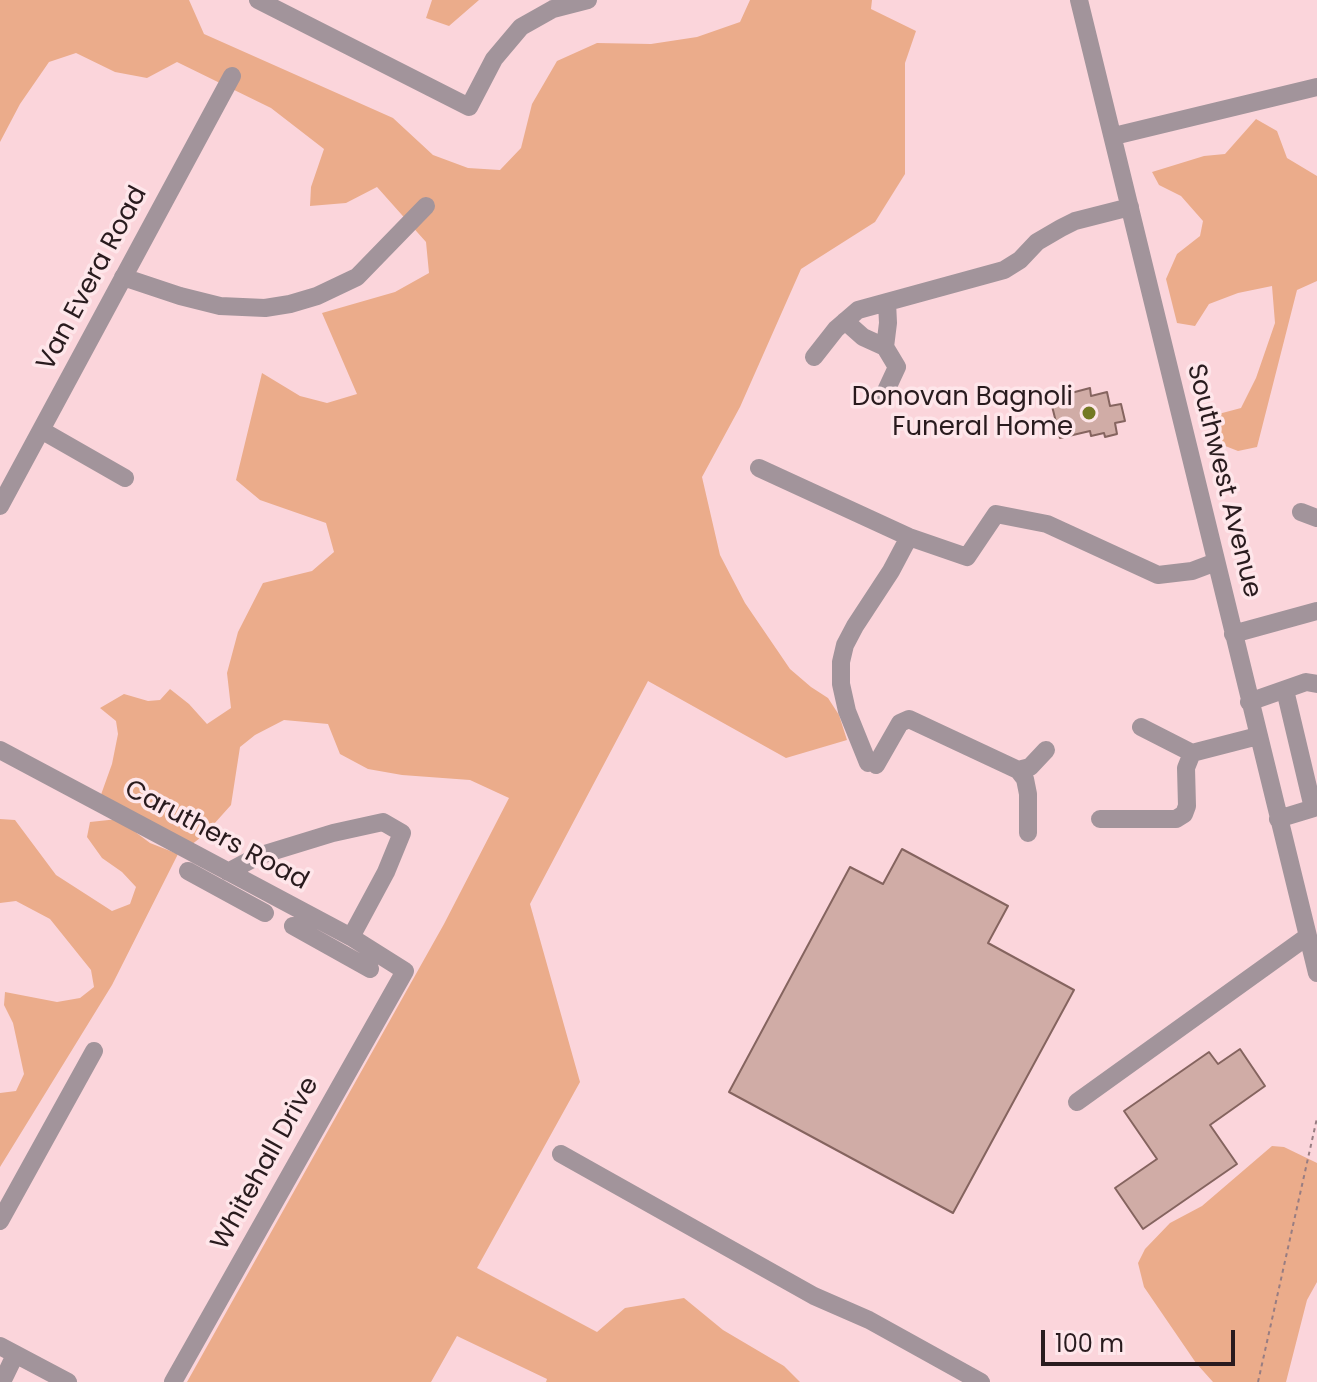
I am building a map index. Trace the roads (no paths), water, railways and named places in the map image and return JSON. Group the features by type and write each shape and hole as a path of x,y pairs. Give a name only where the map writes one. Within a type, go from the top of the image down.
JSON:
{"street":[{"path":"258,0 469,107 494,59 521,27 553,9 588,0"},
{"name":"Southwest Avenue","path":"1079,0 1317,973"},
{"name":"Van Evera Road","path":"0,506 232,76"},
{"path":"1114,136 1317,87"},
{"path":"123,277 220,306 242,308 290,304 317,296 357,277 426,206"},
{"path":"814,357 858,310 1004,270 1020,260 1037,242 1075,221 1130,207"},
{"path":"885,347 887,302"},
{"path":"845,321 863,337 885,347 897,367 884,395"},
{"path":"41,430 125,478"},
{"path":"759,468 909,537 967,557 996,514 1047,524 1158,575 1192,571 1216,562"},
{"path":"909,537 845,645 841,684 847,711 872,764 900,723 909,719 1018,770 1025,779 1028,794 1028,833"},
{"path":"1233,634 1317,611"},
{"path":"1249,702 1306,682 1317,684"},
{"path":"1278,819 1315,807 1285,690"},
{"path":"1141,727 1192,753 1258,736"},
{"name":"Caruthers Road","path":"0,750 228,878 405,971"},
{"path":"1018,770 1030,767 1046,750"},
{"path":"1100,819 1176,819 1184,814 1187,806 1186,768 1192,753"},
{"path":"228,878 258,856 333,833 383,822 402,833 386,872 339,937"},
{"path":"188,871 228,878 265,913"},
{"path":"293,926 339,937 370,969"},
{"path":"1077,1102 1308,936"},
{"name":"Whitehall Drive","path":"173,1382 405,971"},
{"path":"0,1221 94,1051"},
{"path":"561,1154 814,1296 947,1360 981,1382"},
{"path":"2,1382 8,1350 68,1382"}],"place":[{"name":"Donovan Bagnoli Funeral Home","path":"1089,413"}]}
